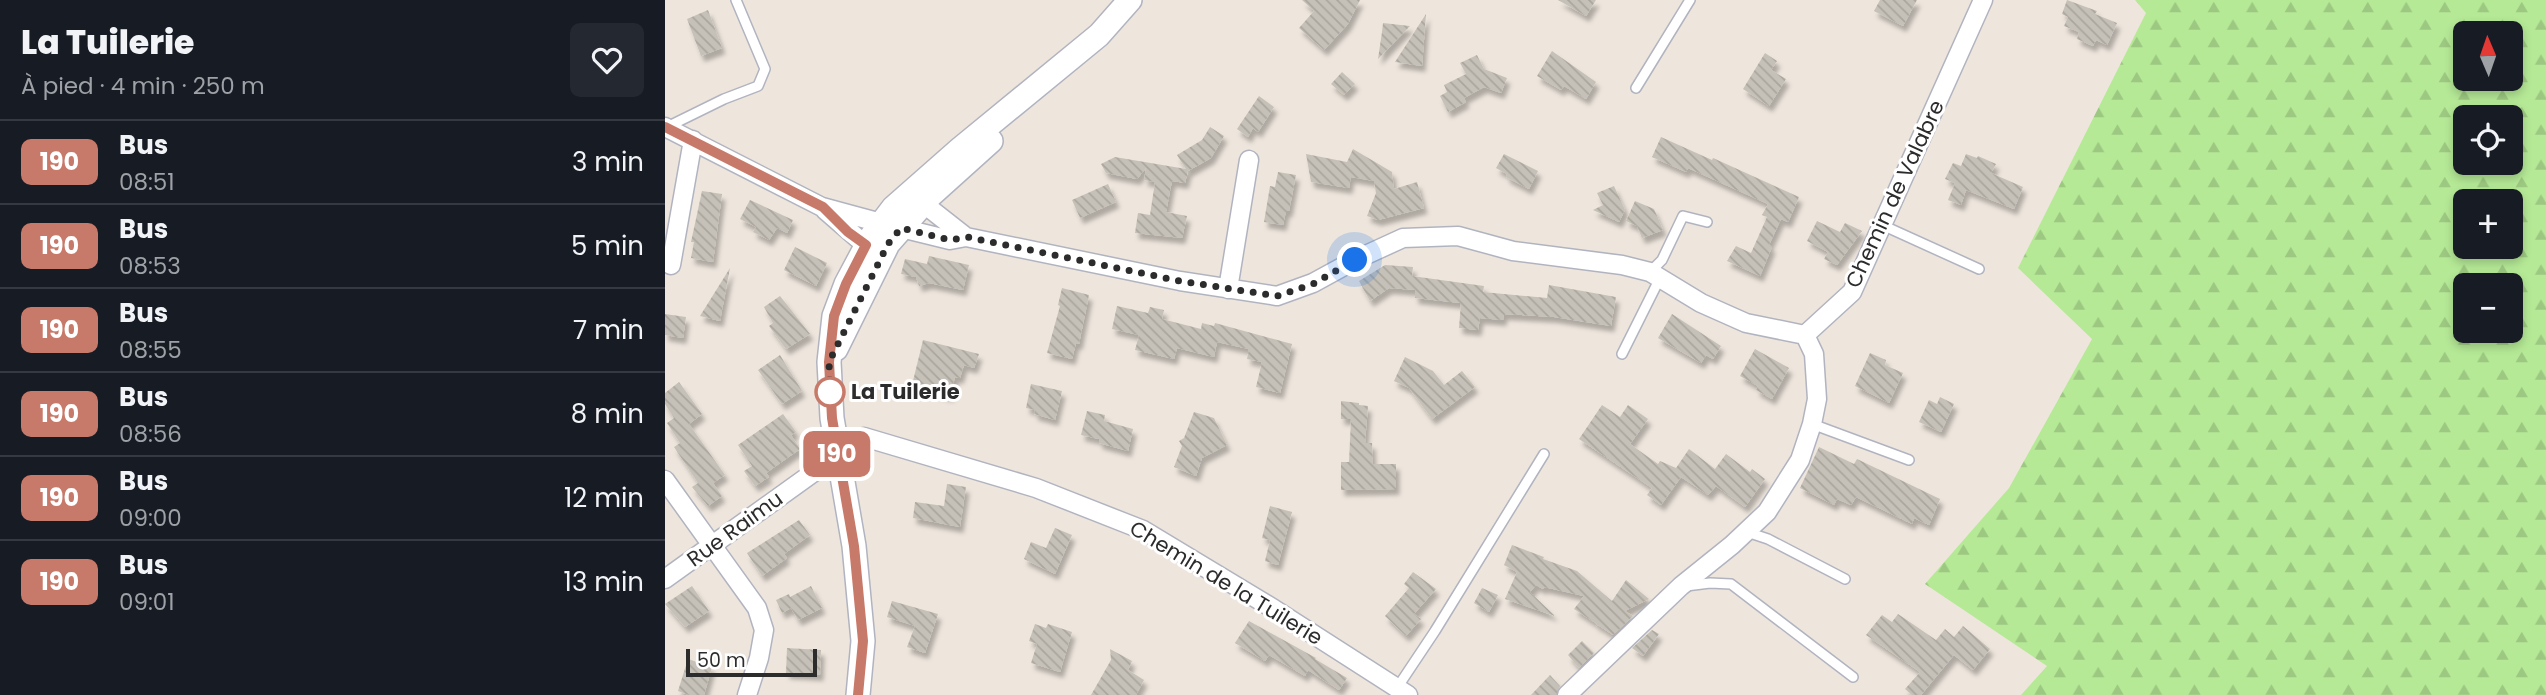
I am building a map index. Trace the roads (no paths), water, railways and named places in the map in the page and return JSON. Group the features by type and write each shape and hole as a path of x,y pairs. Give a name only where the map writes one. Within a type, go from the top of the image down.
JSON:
{"street":[{"name":"Chemin de Valabre","path":"1804,335 1852,292 1983,0"},
{"path":"858,695 863,641 854,546 836,451 829,362 834,316 846,284 913,201 960,149 1099,34 1123,6"},
{"path":"913,201 1006,127 1036,88"},
{"path":"666,127 883,238"},
{"path":"671,265 693,140"},
{"path":"1228,289 1249,160"},
{"path":"913,201 967,237"},
{"path":"823,207 848,232 883,238 950,240 967,237 1228,289 1277,296 1313,284 1355,260 1403,238 1458,236 1513,251 1622,265 1655,275 1701,303 1746,323 1804,335 1814,354 1817,399 1812,424 1800,460 1767,512 1747,532 1681,586 1567,695"},
{"path":"829,362 846,329 883,238"},
{"name":"Chemin de la Tuilerie","path":"836,451 864,437 1036,488 1143,530 1274,608 1402,692"},
{"name":"Rue Raimu","path":"665,579 828,462 836,451"},
{"path":"665,480 757,608 764,630 759,658 747,695"}],"lane":[{"path":"666,127 758,86 765,69 736,0"},
{"path":"1636,88 1690,0"},
{"path":"1622,354 1683,216 1707,222"},
{"path":"1882,225 1979,269"},
{"path":"1812,424 1909,460"},
{"path":"1402,692 1442,619 1543,454"},
{"path":"1747,532 1768,539 1845,579"},
{"path":"1681,586 1731,584 1853,677"}],"place":[{"name":"La Tuilerie","path":"830,392"}]}
